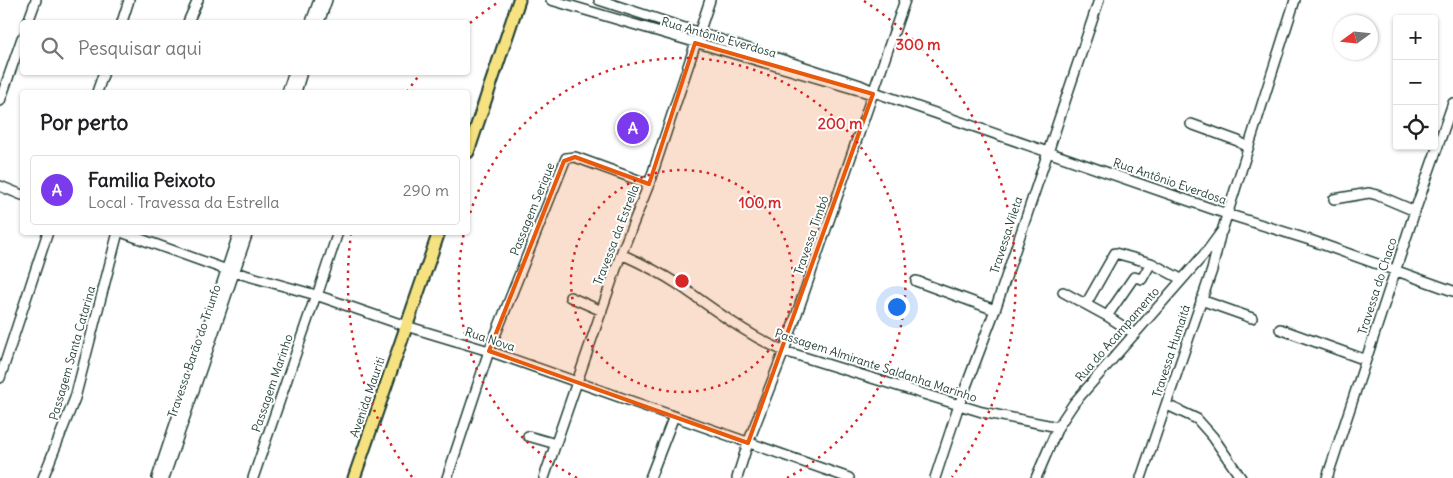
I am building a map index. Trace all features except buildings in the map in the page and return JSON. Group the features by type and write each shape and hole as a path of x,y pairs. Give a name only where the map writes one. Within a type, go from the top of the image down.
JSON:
{"main road":[{"path":"470,143 519,0"},
{"name":"Avenida Mauriti","path":"354,478 438,235"}],"street":[{"path":"29,20 36,0"},
{"path":"123,20 129,0"},
{"path":"189,20 198,0"},
{"name":"Rua Antônio Everdosa","path":"551,0 695,43 875,93"},
{"name":"Travessa da Estrella","path":"544,478 622,254 649,184 710,0"},
{"name":"Travessa Timbó","path":"737,478 875,93 905,0"},
{"name":"Travessa Vileta","path":"935,478 959,405 995,310 1099,0"},
{"path":"1227,214 1295,0"},
{"path":"312,20 318,1"},
{"path":"318,1 320,20"},
{"name":"Rua Antônio Everdosa","path":"603,1 1227,214 1310,240 1453,291"},
{"path":"0,101 20,44"},
{"path":"98,90 103,75"},
{"path":"289,90 293,75"},
{"path":"297,90 301,75"},
{"name":"Travessa do Chaco","path":"1327,478 1415,211 1453,103"},
{"path":"1192,124 1238,141 1248,148"},
{"name":"Passagem Serique","path":"489,351 566,158 575,157 649,184"},
{"path":"0,186 20,194"},
{"path":"1334,199 1369,193 1415,211"},
{"name":"Rua do Acampamento","path":"1036,478 1058,427 1084,390 1208,250 1222,231 1227,214"},
{"name":"Travessa Humaitá","path":"1141,478 1212,270 1222,231"},
{"path":"0,378 47,235"},
{"name":"Passagem Santa Catarina","path":"43,478 75,398 119,235"},
{"name":"Rua Nova","path":"128,235 230,271 317,296 578,381 833,475 848,478"},
{"name":"Travessa Barão do Triunfo","path":"164,478 230,271 239,235"},
{"name":"Travessa Barão do Triunfo","path":"230,271 247,235"},
{"name":"Passagem Marinho","path":"253,478 337,235"},
{"path":"1086,304 1115,253 1151,263 1181,279"},
{"name":"Passagem Almirante Saldanha Marinho","path":"622,254 667,277 736,326 784,351 982,412 1058,427"},
{"path":"1108,316 1134,277 1142,279 1151,263"},
{"path":"916,281 995,310"},
{"path":"1063,292 1108,316 1134,334"},
{"path":"570,297 602,311"},
{"path":"1201,300 1252,318"},
{"name":"Travessa Barão do Triunfo","path":"157,478 215,319"},
{"path":"1280,329 1366,360"},
{"path":"447,478 489,351"},
{"path":"1167,405 1197,419 1213,437 1241,478"},
{"path":"650,478 674,416"},
{"path":"528,436 556,444"}],"highlighted area":[{"path":"695,43 873,94 748,443 489,351 564,161 575,157 649,184"}],"place":[{"name":"Familia Peixoto","path":"633,128"}]}
